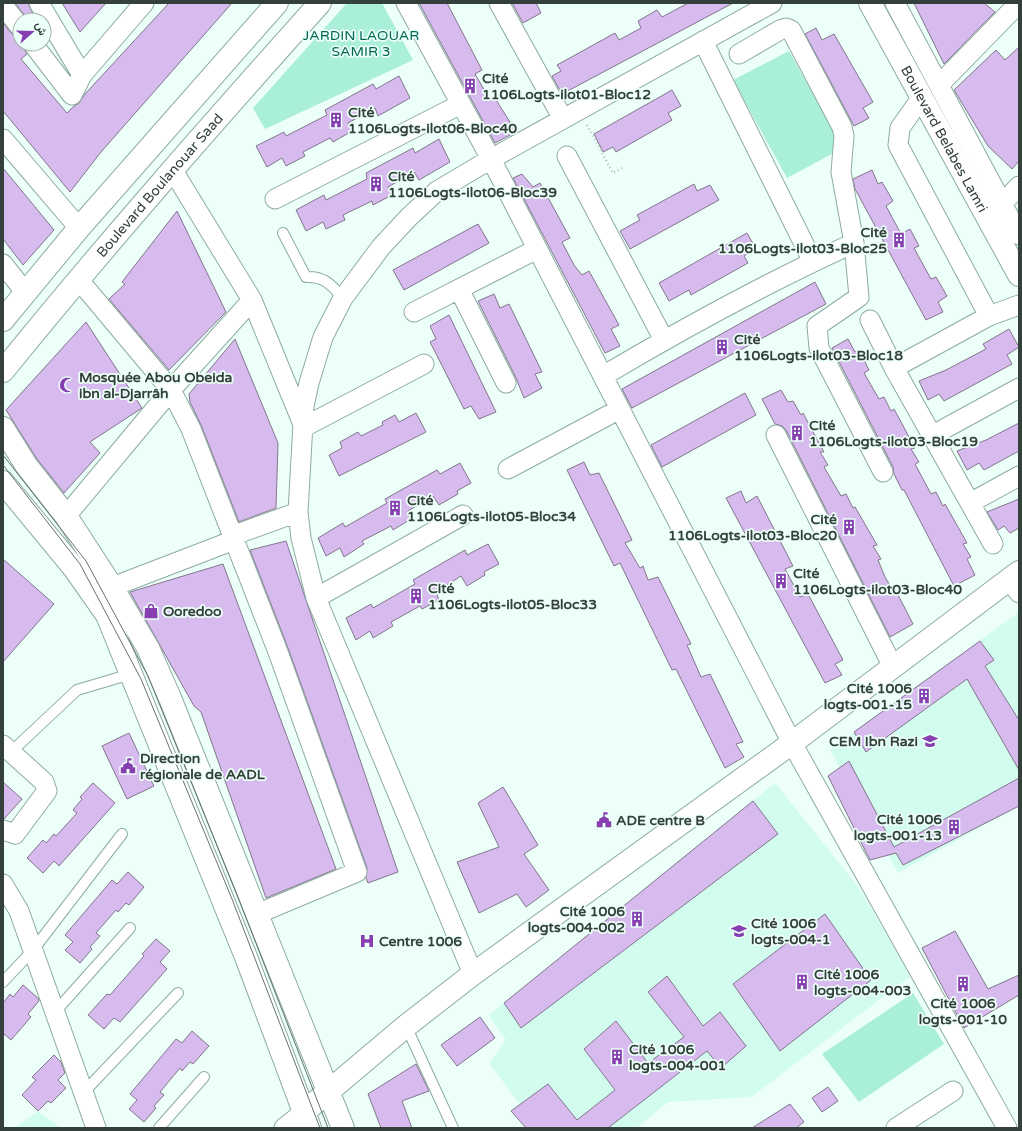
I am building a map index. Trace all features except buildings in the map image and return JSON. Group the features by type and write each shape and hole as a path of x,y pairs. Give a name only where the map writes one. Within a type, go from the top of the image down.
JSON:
{"street":[{"path":"39,3 82,75"},
{"path":"39,52 72,95 82,75 144,3"},
{"path":"3,320 78,228 277,3"},
{"name":"Boulevard Boulanouar Saad","path":"3,371 78,279 172,169 320,3"},
{"path":"406,3 491,159 792,743 1007,1128"},
{"path":"499,3 563,119"},
{"path":"473,974 316,598 301,538 298,512 304,406 309,383 324,337 343,298 381,248 409,217 437,191 491,159 771,3"},
{"name":"Boulevard Belabes Lamri","path":"870,3 931,91 1019,275"},
{"path":"895,3 931,91 1002,204 1019,235"},
{"path":"3,6 12,18"},
{"path":"989,316 898,145 900,128 931,91 1016,6"},
{"path":"739,54 780,30 786,28 791,30 842,127 844,136 841,172 854,243 859,297 817,326 819,348 883,472"},
{"path":"702,41 813,262"},
{"path":"275,199 461,104"},
{"path":"3,139 78,228"},
{"path":"568,156 664,340"},
{"path":"172,169 252,300 304,427"},
{"path":"1002,204 1019,186"},
{"path":"603,376 664,340 813,262 854,243"},
{"path":"414,312 537,249"},
{"path":"3,264 25,292"},
{"path":"78,279 171,390 191,429 278,652 357,872 257,914"},
{"path":"458,289 506,383"},
{"path":"66,516 171,390 252,300"},
{"path":"894,368 989,316 1019,305"},
{"path":"870,320 894,368 993,544"},
{"path":"304,427 424,364"},
{"path":"933,435 1019,388"},
{"path":"508,469 620,409"},
{"path":"3,428 26,465 66,516 112,587 148,648 170,698 342,1128"},
{"path":"776,435 893,667"},
{"path":"970,503 1019,476"},
{"path":"3,482 74,568 107,615 246,957 307,1120"},
{"path":"112,587 224,544 240,533 298,512"},
{"path":"316,598 463,515"},
{"path":"284,1128 307,1120 329,1093 406,1026 473,974 792,743 893,667 1016,581"},
{"path":"3,830 15,834 47,791 44,782 7,749"},
{"path":"3,884 19,911 96,1128"},
{"path":"896,1128 952,1091"}],"lane":[{"path":"283,233 306,278 317,276 327,282 343,298"},
{"path":"7,749 77,690 131,674"},
{"path":"3,982 33,950 122,834"},
{"path":"55,1012 130,928"},
{"path":"83,1093 178,993"},
{"path":"406,1026 453,1128"},
{"path":"159,1128 204,1077"}],"path":[{"path":"579,110 613,173 622,168"}],"shaded area":[{"name":"CEM Ibn Razi","path":"1019,612 1019,806 898,873 830,750"},
{"name":"Cité 1006 logts-004-1","path":"775,783 857,885 911,976 751,1097 668,1102 636,1128 538,1128 489,1063 506,1040 489,1015"},
{"path":"38,1111 61,1128 15,1128"}],"green space":[{"name":"JARDIN LAOUAR SAMIR 3","path":"347,3 382,3 413,60 265,129 253,108"},
{"path":"789,51 843,148 787,178 733,80"},
{"path":"913,993 944,1044 859,1102 822,1054"}],"tram line":[{"path":"3,455 86,561 148,676 238,897 328,1128"},
{"path":"3,465 80,564 141,679 232,899 320,1128"}],"place":[{"name":"Cité 1106Logts-ilot01-Bloc12","path":"470,86"},
{"name":"Cité 1106Logts-ilot06-Bloc40","path":"336,120"},
{"name":"Cité 1106Logts-ilot06-Bloc39","path":"376,184"},
{"name":"Cité 1106Logts-ilot03-Bloc25","path":"899,240"},
{"name":"Cité 1106Logts-ilot03-Bloc18","path":"722,347"},
{"name":"Mosquée Abou Obeida ibn al-Djarrâh","path":"67,385"},
{"name":"Cité 1106Logts-ilot03-Bloc19","path":"797,433"},
{"name":"Cité 1106Logts-ilot05-Bloc34","path":"395,508"},
{"name":"Cité 1106Logts-ilot03-Bloc20","path":"849,527"},
{"name":"Cité 1106Logts-ilot03-Bloc40","path":"781,581"},
{"name":"Cité 1106Logts-ilot05-Bloc33","path":"416,596"},
{"name":"Ooredoo","path":"151,611"},
{"name":"Cité 1006 logts-001-15","path":"924,696"},
{"name":"CEM Ibn Razi","path":"930,741"},
{"name":"Direction régionale de AADL","path":"128,766"},
{"name":"ADE centre B","path":"604,820"},
{"name":"Cité 1006 logts-001-13","path":"954,827"},
{"name":"Cité 1006 logts-004-002","path":"637,919"},
{"name":"Cité 1006 logts-004-1","path":"739,931"},
{"name":"Centre 1006","path":"367,941"},
{"name":"Cité 1006 logts-004-003","path":"802,982"},
{"name":"Cité 1006 logts-001-10","path":"963,984"},
{"name":"Cité 1006 logts-004-001","path":"617,1057"}]}
